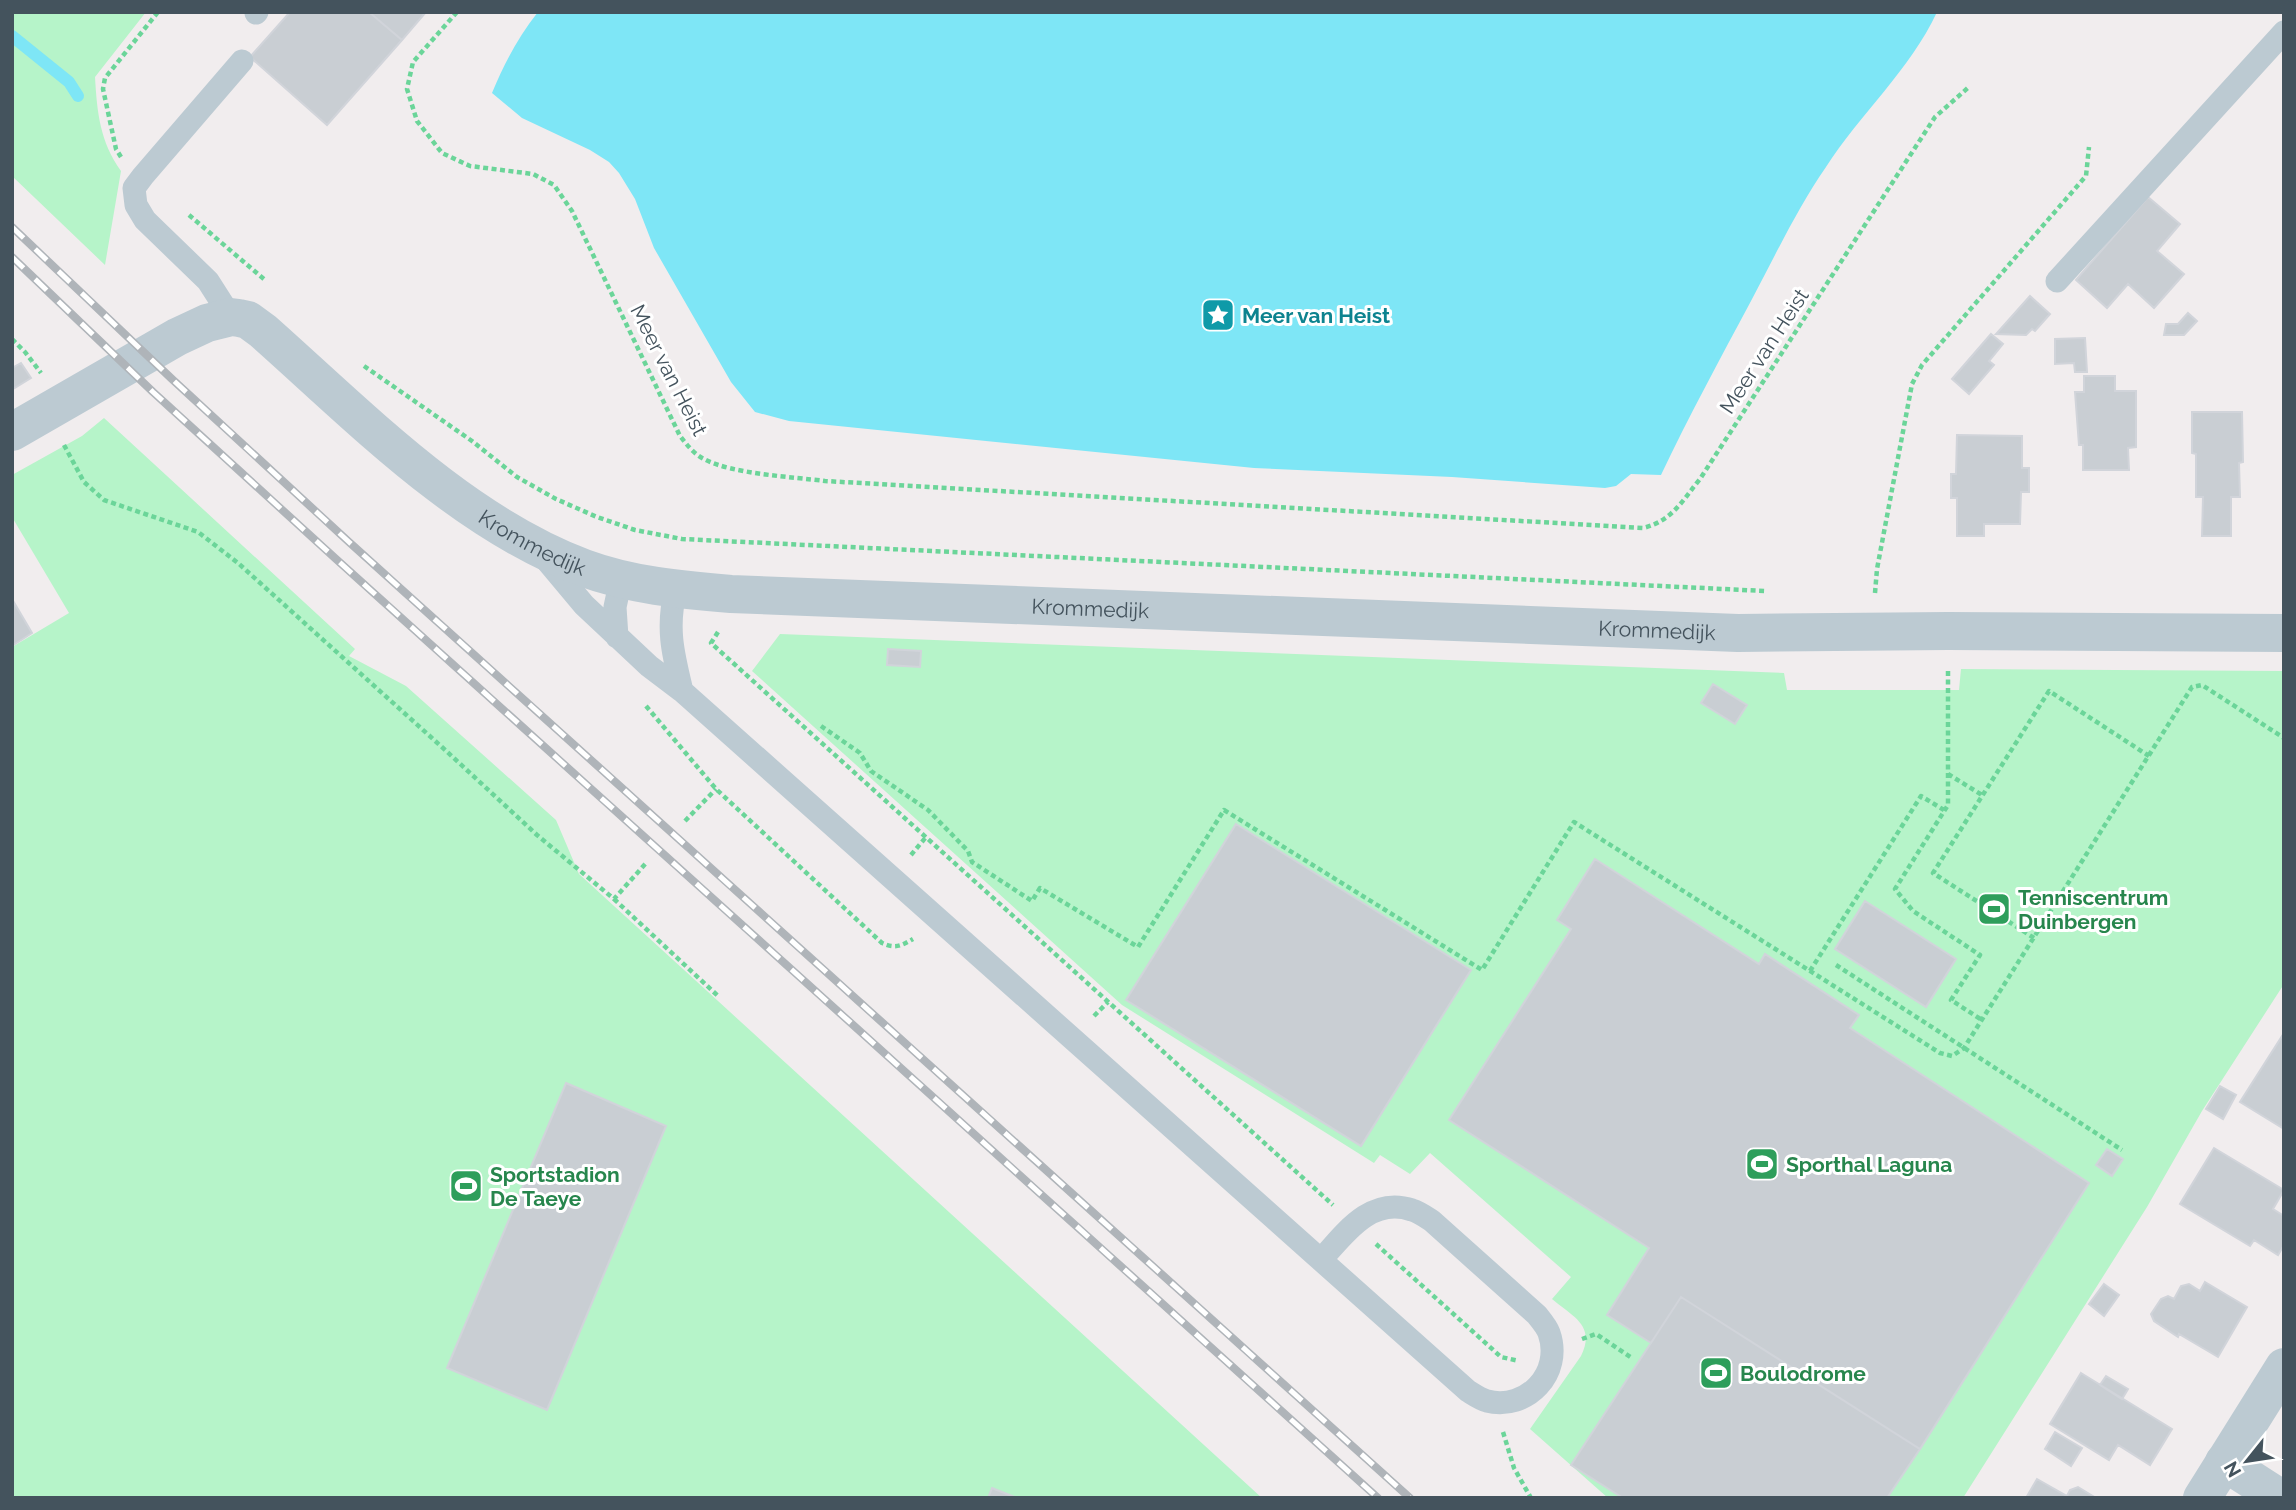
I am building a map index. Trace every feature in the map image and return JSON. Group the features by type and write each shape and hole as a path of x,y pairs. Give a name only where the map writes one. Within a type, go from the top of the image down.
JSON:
{"street":[{"path":"12,432 177,337 207,323 231,317"},
{"name":"Krommedijk","path":"231,317 248,320 263,331 450,494 495,524 584,568 621,579 676,589 731,594 1738,633 2284,633"},
{"path":"2202,1498 2284,1367"},
{"path":"2224,1462 2280,1498"}],"lane":[{"path":"2057,281 2284,32"},
{"path":"231,317 208,281 145,220 136,205 134,188 243,61"},
{"path":"534,545 584,605 617,637 682,691 1321,1261 1468,1391 1485,1401 1504,1403 1523,1399 1539,1387 1550,1370 1553,1351 1549,1331 1537,1315 1432,1221 1413,1210 1392,1206 1370,1212 1353,1224 1321,1261"},
{"path":"617,637 615,607 621,579"},
{"path":"676,589 671,606 670,641 682,691"}],"path":[{"name":"Meer van Heist","path":"457,12 413,62 408,89 417,121 442,153 470,166 533,174 554,185 572,211 680,436 705,460 740,470 825,481 1643,528 1658,524 1670,516 1700,478 1935,117 1970,86"},
{"path":"1862,595 1875,595 1877,569 1912,384 1922,365 2086,176 2089,146"},
{"path":"231,317 265,280"},
{"path":"362,365 472,441 517,477 556,499 635,530 682,539 1769,591"},
{"path":"63,402 64,446 83,482 104,500 198,532 238,563 537,835 614,898 718,996"},
{"path":"723,623 711,643 1501,1357 1528,1363 1596,1334 1632,1358"},
{"path":"1948,631 1948,805 1895,889 1913,911 1980,954 1951,1000 1982,1020"},
{"path":"821,726 860,753 872,771 928,810 968,851 972,862 1032,901 1040,888 1138,947 1224,810 1482,970 1574,822 1940,1052 1952,1056 1964,1048 2192,687 2202,685 2284,738"},
{"path":"2034,938 1933,873 2049,691 2149,756"},
{"path":"1947,774 1983,795"},
{"path":"685,821 716,789 882,943 890,947 900,947 912,940 934,915"},
{"path":"1810,971 1921,796 1944,810"},
{"path":"614,898 647,862"},
{"path":"1836,965 2122,1150"},
{"path":"1504,1403 1503,1433 1514,1468 1531,1498"}],"green space":[{"path":"12,12 146,12 95,77 104,138 121,171 105,265 12,176"},
{"name":"Sportstadion De Taeye","path":"104,418 355,649 349,656 406,686 556,820 579,874 1262,1498 12,1498 12,647 69,613 12,517 12,475 82,436"},
{"name":"Tenniscentrum Duinbergen","path":"780,634 1784,673 1787,690 1959,690 1961,669 2284,671 2284,984 2202,1111 2147,1207 1963,1498 1608,1498 1530,1429 1581,1356 1585,1345 1586,1337 1580,1323 1552,1299 1571,1277 1430,1153 1410,1174 1380,1155 1374,1163 1122,1005 752,671"}],"water":[{"name":"Meer van Heist","path":"538,12 1937,12 1899,73 1839,148 1805,199 1661,475 1631,474 1616,486 1605,488 1452,477 1254,468 789,421 755,412 731,382 654,248 635,199 619,173 609,162 590,150 522,118 492,93 512,51"}],"building":[{"path":"290,12 369,12 402,40 327,125 250,57"},
{"path":"369,12 426,12 402,40"},
{"path":"2148,197 2180,224 2157,251 2184,274 2154,308 2128,284 2107,308 2076,280"},
{"path":"2030,296 2050,314 2035,331 2032,329 2026,335 1996,334"},
{"path":"2188,313 2197,321 2184,335 2164,335 2166,324 2178,324"},
{"path":"1991,334 2003,344 1989,361 1994,365 1969,394 1952,379"},
{"path":"2085,338 2087,372 2075,372 2074,363 2055,364 2055,339"},
{"path":"21,363 31,378 13,389 12,368"},
{"path":"2084,376 2115,376 2115,391 2136,391 2136,447 2128,448 2129,470 2083,470 2083,445 2079,445 2075,392 2084,392"},
{"path":"2192,412 2242,412 2243,462 2239,463 2240,497 2231,497 2231,536 2202,536 2203,497 2196,497"},
{"path":"1957,435 2022,436 2022,468 2029,468 2029,492 2021,492 2020,524 1984,524 1984,536 1957,536 1957,498 1951,498 1951,474 1956,474"},
{"path":"12,599 32,633 12,646"},
{"path":"888,649 921,651 920,667 887,665"},
{"path":"1713,684 1747,705 1735,724 1701,703"},
{"path":"1236,824 1471,970 1361,1146 1126,1000"},
{"name":"Sporthal Laguna","path":"1595,859 1759,964 1765,954 1859,1015 1850,1028 2089,1183 1920,1449 1681,1297 1651,1343 1607,1315 1649,1248 1449,1120 1571,929 1557,920"},
{"path":"1865,901 1956,959 1926,1007 1835,949"},
{"path":"2284,1033 2284,1129 2240,1102"},
{"path":"566,1083 666,1126 547,1410 447,1368"},
{"path":"2220,1086 2236,1095 2223,1119 2206,1109"},
{"path":"2214,1148 2284,1190 2273,1209 2284,1216 2284,1245 2278,1255 2254,1240 2250,1246 2180,1204"},
{"path":"2107,1149 2123,1159 2112,1176 2096,1165"},
{"path":"2205,1282 2247,1307 2218,1357 2179,1334 2178,1337 2154,1321 2151,1314 2161,1299 2168,1296 2174,1299 2181,1286 2189,1284 2200,1291"},
{"path":"2104,1284 2119,1295 2104,1316 2089,1304"},
{"name":"Boulodrome","path":"1681,1297 1920,1449 1887,1498 1623,1498 1571,1465"},
{"path":"2081,1373 2172,1429 2150,1465 2118,1445 2109,1460 2050,1424"},
{"path":"2106,1376 2128,1389 2122,1399 2100,1385"},
{"path":"2055,1432 2082,1448 2071,1466 2045,1449"},
{"path":"2037,1479 2067,1496 2070,1490 2078,1487 2096,1498 2026,1498"},
{"path":"992,1488 1017,1498 988,1498"}],"waterway":[{"path":"12,36 69,82 78,96"}],"railway":[{"path":"12,227 349,542 1410,1498"},
{"path":"12,257 153,392 336,559 1378,1498"}],"place":[{"name":"Meer van Heist","path":"1218,315"},
{"name":"Tenniscentrum Duinbergen","path":"1994,909"},
{"name":"Sporthal Laguna","path":"1762,1164"},
{"name":"Sportstadion De Taeye","path":"466,1186"},
{"name":"Boulodrome","path":"1716,1373"}]}
